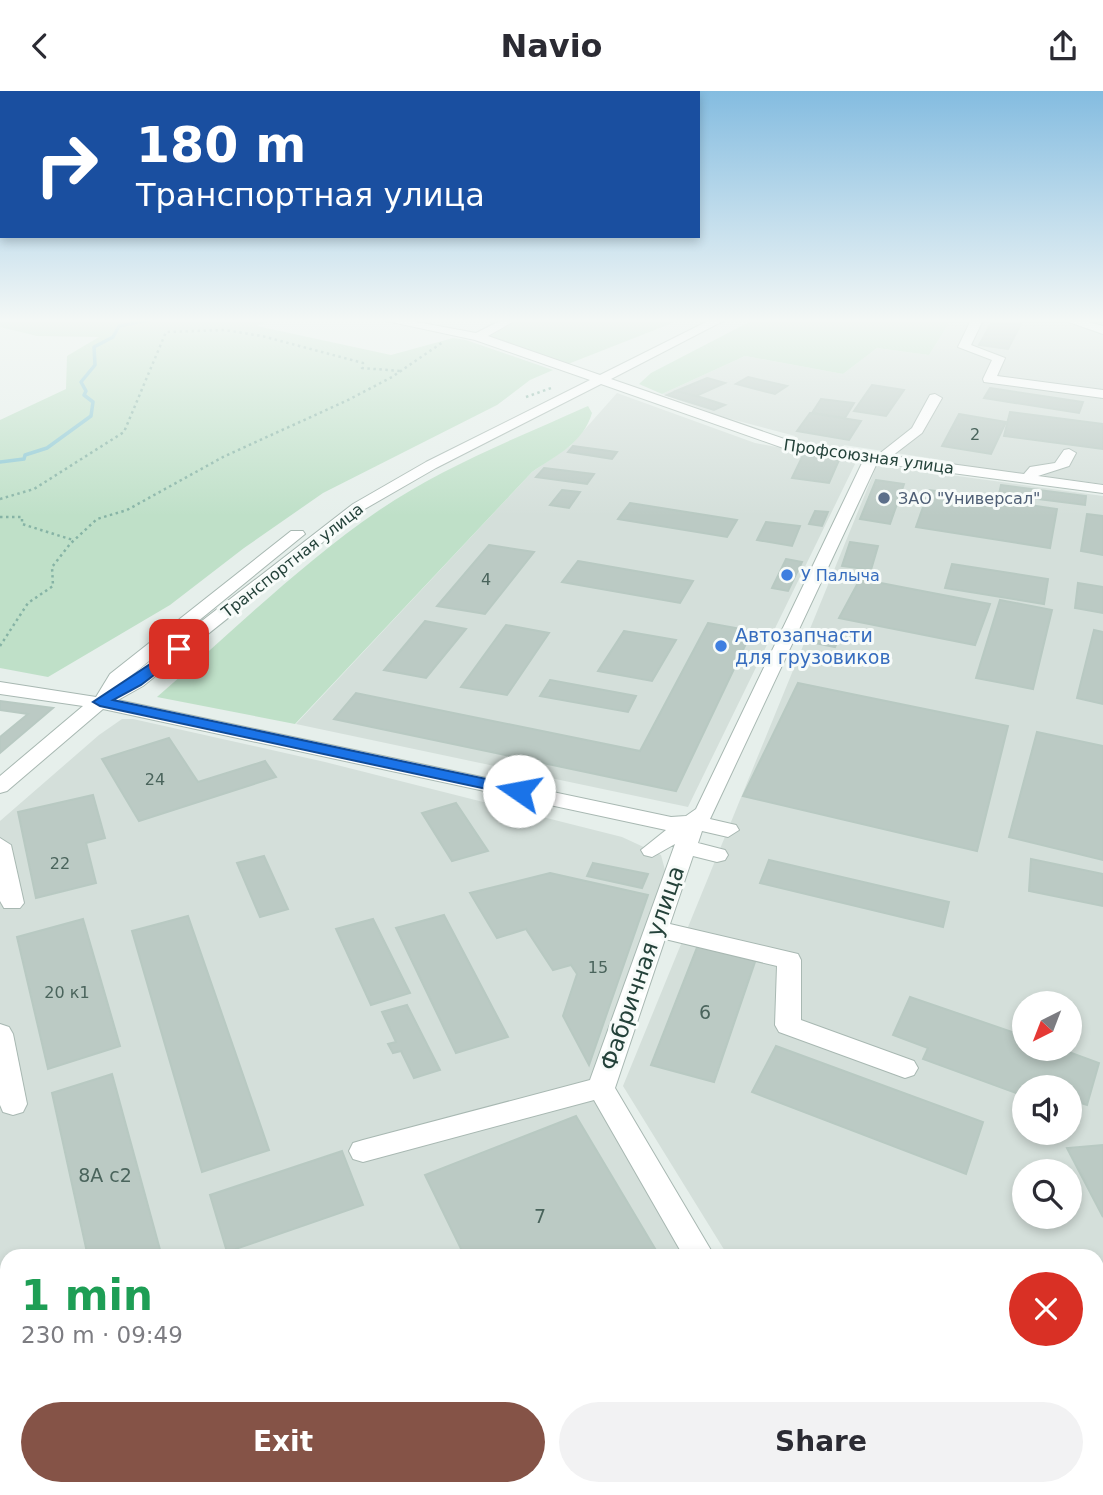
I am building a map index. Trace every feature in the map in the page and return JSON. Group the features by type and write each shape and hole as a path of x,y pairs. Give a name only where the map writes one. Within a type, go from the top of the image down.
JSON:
{"street":[{"name":"Транспортная улица","path":"0,787 100,702 147,674 290,557 358,507 582,386"},
{"name":"Профсоюзная улица","path":"617,386 778,443 1103,489"},
{"path":"1039,386 1103,394"},
{"path":"652,851 705,813 877,458 917,430 935,398"},
{"path":"1032,479 1032,471 1060,467 1066,463 1069,453"},
{"path":"0,688 100,702 450,784 524,782 671,824 694,822 728,830"},
{"name":"Фабричная улица","path":"694,822 596,1084 695,1249"},
{"path":"0,845 12,903"},
{"path":"685,847 717,855"},
{"path":"655,928 789,960 788,1025 905,1068"},
{"path":"0,1034 13,1104"},
{"path":"363,1151 596,1084"}],"path":[{"path":"0,499 34,489 124,432 144,386"},
{"path":"0,646 10,635 28,603 53,586 52,567 74,540 97,519 127,510 214,462 374,386"},
{"path":"526,397 556,386"},
{"path":"0,517 22,517 22,524 74,540"}],"shaded area":[{"path":"681,386 1103,386 1103,484 948,464 948,461 844,445 841,450 792,442 795,436 723,417 662,394"},
{"path":"617,393 755,443 856,462 688,807 296,724 532,472 570,446"},
{"path":"877,465 1103,496 1103,1249 724,1249 623,1086"},
{"path":"122,719 133,719 325,762 622,837 661,855 666,874 589,1091 681,1249 0,1249 0,821 99,735"}],"green space":[{"path":"66,386 523,386 497,405 323,493 244,548 170,605 48,677 0,668 0,420 66,389"},
{"path":"642,386 681,386 662,394"},
{"path":"588,406 592,413 576,440 532,472 295,724 157,697 292,577 378,511 454,467"}],"building":[{"path":"689,386 719,386 694,397 676,391"},
{"path":"742,386 787,386 775,394"},
{"path":"872,386 904,390 886,416 854,411"},
{"path":"990,388 1083,402 1079,413 984,398"},
{"path":"676,391 725,405 714,410 667,395"},
{"path":"821,399 854,403 845,418 812,413"},
{"path":"1010,412 1103,424 1103,449 1004,436"},
{"path":"810,413 861,421 849,440 797,431"},
{"path":"959,414 1006,422 991,454 942,446"},
{"path":"573,446 617,452 612,459 568,452"},
{"path":"803,455 839,460 829,483 792,478"},
{"path":"544,468 594,474 587,484 536,477"},
{"path":"876,480 904,484 890,524 860,519"},
{"path":"1001,485 1086,496 1085,505 999,494"},
{"path":"562,490 580,492 569,508 550,505"},
{"path":"929,490 1057,509 1050,548 916,527"},
{"path":"630,503 737,520 727,537 618,519"},
{"path":"815,511 828,512 822,526 809,524"},
{"path":"1087,514 1103,516 1103,555 1081,551"},
{"path":"766,522 800,526 792,546 757,540"},
{"path":"850,542 878,546 871,570 842,566"},
{"path":"489,545 534,552 485,614 437,606"},
{"path":"786,559 802,562 788,591 772,588"},
{"path":"578,561 693,581 680,603 562,582"},
{"path":"952,564 1048,579 1044,604 945,588"},
{"path":"860,579 990,604 975,645 839,618"},
{"path":"1078,583 1103,587 1103,613 1075,608"},
{"path":"1000,600 1052,610 1033,689 976,678"},
{"path":"425,621 466,629 426,678 384,670"},
{"path":"708,623 752,631 676,791 334,719 356,693 640,751"},
{"path":"506,625 549,633 507,695 461,687"},
{"path":"1094,630 1103,632 1103,704 1077,698"},
{"path":"624,631 676,640 652,681 598,671"},
{"path":"815,631 840,636 835,647 810,642"},
{"path":"550,680 636,696 628,712 540,696"},
{"path":"798,683 1008,726 977,851 743,796"},
{"path":"0,701 53,708 0,753 0,737 28,714 0,710"},
{"path":"1037,732 1103,746 1103,860 1009,837"},
{"path":"169,738 198,782 265,761 276,777 139,821 102,759"},
{"path":"93,795 105,838 86,843 96,883 36,898 18,812"},
{"path":"456,803 488,851 452,861 422,813"},
{"path":"264,856 288,909 260,917 237,863"},
{"path":"1031,859 1103,874 1103,906 1029,891"},
{"path":"769,860 949,902 943,927 760,883"},
{"path":"593,863 648,874 642,888 587,876"},
{"path":"550,873 648,895 589,1065 563,1016 577,974 571,965 553,970 526,929 497,938 470,893"},
{"path":"444,915 508,1037 456,1053 396,928"},
{"path":"188,916 269,1150 202,1172 132,931"},
{"path":"83,919 120,1046 48,1069 17,937"},
{"path":"373,919 410,993 371,1005 336,929"},
{"path":"698,945 756,959 714,1082 651,1065"},
{"path":"910,997 1012,1032 1012,1061 1082,1061 1082,1057 1099,1063 1087,1105 1082,1103 1082,1075 1012,1075 1012,1092 923,1059 928,1048 893,1035"},
{"path":"407,1005 440,1070 414,1078 401,1051 393,1053 388,1044 396,1042 382,1012"},
{"path":"776,1046 983,1122 966,1174 752,1092"},
{"path":"112,1074 160,1249 86,1249 52,1093"},
{"path":"576,1116 655,1249 461,1249 425,1175"},
{"path":"1103,1145 1103,1217 1082,1177 1082,1159 1073,1159 1067,1148"},
{"path":"342,1151 363,1205 236,1249 226,1249 210,1195"}],"waterway":[{"path":"0,462 24,459 25,455 47,448 91,416 93,402 84,395 86,391 83,386"}],"place":[{"name":"ЗАО \"Универсал\"","path":"884,498"},
{"name":"У Палыча","path":"787,575"},
{"name":"Автозапчасти для грузовиков","path":"721,646"}],"route":[{"path":"179,649 136,682 100,702 519,791"}]}
